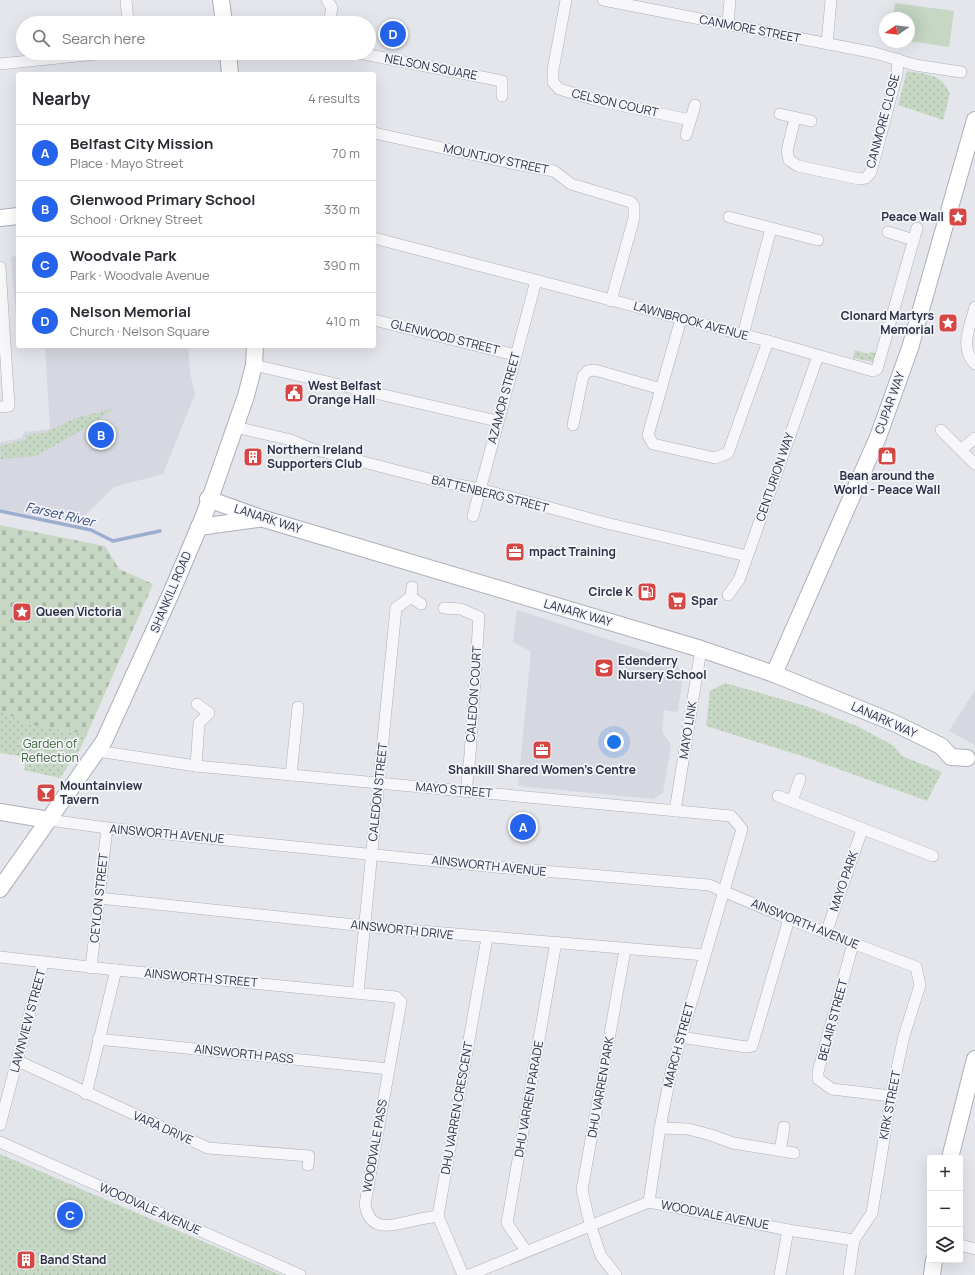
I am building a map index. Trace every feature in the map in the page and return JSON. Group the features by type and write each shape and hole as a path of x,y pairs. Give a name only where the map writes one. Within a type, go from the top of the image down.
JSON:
{"street":[{"path":"126,0 127,16"},
{"path":"221,0 223,16"},
{"path":"327,0 332,8 330,16"},
{"name":"CELSON COURT","path":"566,0 553,70 553,82 559,89 596,100 690,120"},
{"name":"CANMORE STREET","path":"602,0 875,52 915,65 961,72"},
{"path":"728,24 730,0"},
{"path":"827,44 831,0"},
{"name":"NELSON SQUARE","path":"376,56 502,81"},
{"name":"CANMORE CLOSE","path":"795,118 787,151 789,160 798,166 859,179 866,178 871,172 897,74 898,59"},
{"path":"0,64 39,60"},
{"path":"229,60 230,72"},
{"path":"502,96 502,81 507,71"},
{"path":"686,135 695,105"},
{"path":"780,114 811,121"},
{"name":"CUPAR WAY","path":"774,674 863,474 883,424 912,341 975,120"},
{"name":"MOUNTJOY STREET","path":"376,133 554,171 571,184 631,202 634,206 634,218 611,301"},
{"path":"0,218 16,216"},
{"path":"729,217 818,240"},
{"path":"743,335 771,228"},
{"name":"LAWNBROOK AVENUE","path":"376,239 743,335 868,371 877,369 917,228"},
{"path":"888,232 914,240"},
{"path":"0,267 4,406"},
{"name":"AZAMOR STREET","path":"472,516 536,281"},
{"path":"975,307 966,344 968,355 975,364"},
{"path":"681,319 648,435 653,444 715,458 728,453 768,342"},
{"name":"GLENWOOD STREET","path":"376,320 516,355"},
{"name":"SHANKILL ROAD","path":"0,889 104,741 148,645 199,527 246,396 254,365 255,348"},
{"name":"CENTURION WAY","path":"728,595 738,580 818,356"},
{"path":"254,365 497,421"},
{"path":"573,425 583,376 588,371 595,370 661,389"},
{"name":"BATTENBERG STREET","path":"235,427 290,440 309,448 437,481 480,489 606,523 747,556"},
{"path":"941,430 975,464"},
{"path":"961,450 975,438"},
{"name":"LANARK WAY","path":"208,500 264,519 701,649 774,674 892,722 941,746 951,757 971,760"},
{"path":"199,527 264,519"},
{"name":"CALEDON STREET","path":"358,993 396,608 411,592 421,604"},
{"name":"CALEDON COURT","path":"444,608 462,604 479,617 470,755 466,792"},
{"name":"MAYO LINK","path":"675,811 701,649"},
{"path":"196,766 200,723 209,712 197,704"},
{"path":"291,775 298,707"},
{"name":"MAYO STREET","path":"97,752 196,766 731,816 742,829 723,891"},
{"path":"792,801 800,779"},
{"path":"778,796 862,830 933,856"},
{"path":"0,812 49,820"},
{"name":"AINSWORTH AVENUE","path":"49,820 107,828 496,867 709,886 789,919 916,967"},
{"name":"CEYLON STREET","path":"91,968 107,828"},
{"name":"MAYO PARK","path":"826,933 862,830"},
{"name":"MARCH STREET","path":"649,1202 660,1128 680,1037 723,891"},
{"name":"AINSWORTH DRIVE","path":"99,898 486,938 556,942 625,950 705,955"},
{"path":"680,1037 746,1047 752,1046 789,919"},
{"name":"DHU VARREN CRESCENT","path":"438,1216 486,938"},
{"name":"DHU VARREN PARADE","path":"526,1251 507,1223 556,942"},
{"name":"BELAIR STREET","path":"854,944 818,1072 818,1079 832,1089 891,1096"},
{"name":"DHU VARREN PARK","path":"616,1275 601,1256 590,1224 582,1190 625,950"},
{"name":"AINSWORTH STREET","path":"0,957 91,968 396,997 401,1002"},
{"name":"LAWNVIEW STREET","path":"0,1125 43,962"},
{"name":"KIRK STREET","path":"854,1240 872,1213 891,1096 904,1036 920,985 916,967"},
{"path":"86,1094 98,1038 116,970"},
{"name":"WOODVALE PASS","path":"401,1002 365,1204 366,1214 373,1221 384,1226 397,1226 419,1219 438,1216"},
{"name":"AINSWORTH PASS","path":"98,1038 389,1069"},
{"path":"951,1155 975,1059"},
{"name":"VARA DRIVE","path":"18,1061 86,1094 208,1148 309,1156 308,1165"},
{"path":"780,1151 784,1127"},
{"path":"660,1128 688,1129 733,1143 794,1153"},
{"name":"WOODVALE AVENUE","path":"0,1142 300,1275"},
{"name":"WOODVALE AVENUE","path":"469,1275 590,1224 649,1202 788,1230 854,1240"},
{"path":"438,1216 464,1275"},
{"path":"780,1275 788,1230"},
{"path":"849,1275 854,1240"},
{"path":"963,1246 975,1249"},
{"path":"932,1275 934,1263"}],"shaded area":[{"path":"16,256 16,318 11,257"},
{"path":"45,348 188,348 190,372 195,394 163,474 114,487 77,523 0,509 0,442 22,438 24,432 50,429"},
{"path":"517,610 675,661 683,676 678,710 676,712 664,710 662,731 671,745 663,793 653,799 518,786 531,652 513,642"},
{"path":"975,690 975,745 949,731"}],"green space":[{"path":"895,3 954,11 949,47 915,42 915,12 894,12"},
{"path":"907,71 933,76 938,78 946,86 950,93 943,120 898,105"},
{"path":"855,350 868,354 870,352 878,354 873,362 853,358"},
{"path":"115,408 89,426 36,456 1,459 0,445 26,440 26,435 44,433 76,418"},
{"path":"0,525 105,546 119,569 153,584 87,734 26,724 0,710"},
{"path":"725,683 806,706 859,727 894,746 902,756 942,772 927,801 808,758 706,726 710,691"},
{"name":"Garden of Reflection","path":"0,710 26,724 87,734 80,749 60,778 24,770 26,757 0,753"},
{"path":"0,1154 281,1275 0,1275"}],"waterway":[{"name":"Farset River","path":"0,511 91,530 113,541 160,531"}],"place":[{"name":"Nelson Memorial","path":"393,34"},
{"name":"Peace Wall","path":"958,217"},
{"name":"Clonard Martyrs Memorial","path":"948,323"},
{"name":"West Belfast Orange Hall","path":"294,393"},
{"name":"Glenwood Primary School","path":"101,435"},
{"name":"Bean around the World - Peace Wall","path":"887,456"},
{"name":"Northern Ireland Supporters Club","path":"253,457"},
{"name":"mpact Training","path":"515,552"},
{"name":"Circle K","path":"647,592"},
{"name":"Spar","path":"677,601"},
{"name":"Queen Victoria","path":"22,612"},
{"name":"Edenderry Nursery School","path":"604,668"},
{"name":"Shankill Shared Women's Centre","path":"542,750"},
{"name":"Mountainview Tavern","path":"46,793"},
{"name":"Belfast City Mission","path":"523,827"},
{"name":"Woodvale Park","path":"70,1215"},
{"name":"Band Stand","path":"26,1260"}]}
